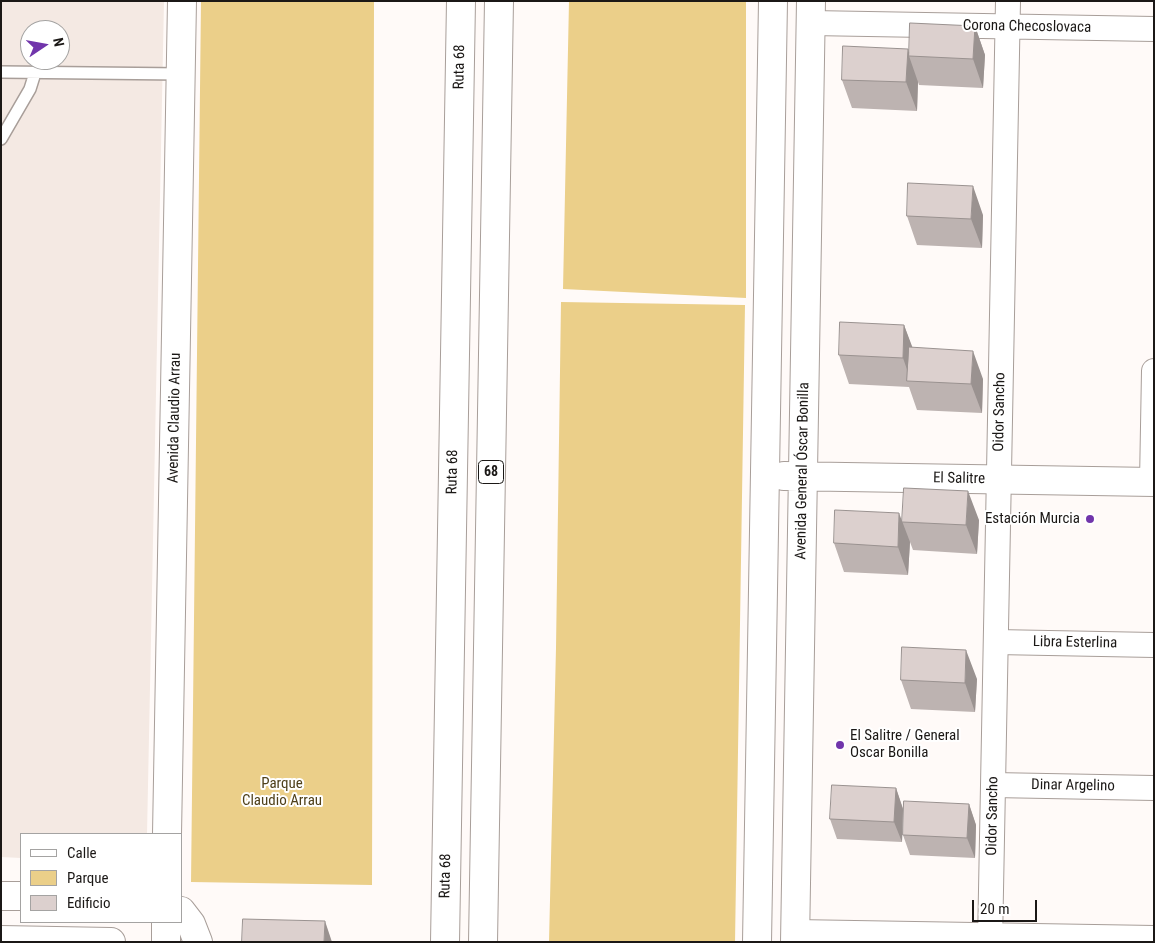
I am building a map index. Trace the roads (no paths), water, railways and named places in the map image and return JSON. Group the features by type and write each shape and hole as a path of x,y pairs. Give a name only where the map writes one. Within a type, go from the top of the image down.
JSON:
{"main road":[{"name":"Avenida Claudio Arrau","path":"167,833 182,1"},
{"name":"Ruta 68","path":"445,942 461,1"},
{"name":"68","path":"483,942 499,1"},
{"path":"757,942 773,1"},
{"name":"Avenida General Óscar Bonilla","path":"795,937 811,12"},
{"name":"El Salitre","path":"765,476 1153,482"},
{"path":"1,896 20,896"},
{"path":"182,912 191,924 191,941"},
{"path":"166,923 166,942"},
{"path":"1,940 111,942"}],"street":[{"name":"Oidor Sancho","path":"990,939 1008,1"},
{"name":"Corona Checoslovaca","path":"811,12 1007,26 1154,29"},
{"path":"1153,482 1154,371"},
{"name":"Libra Esterlina","path":"996,642 1154,644"},
{"name":"Dinar Argelino","path":"993,785 1154,788"},
{"path":"795,937 1147,940"}],"lane":[{"path":"1,72 181,74"},
{"path":"1,139 30,89 35,73"}],"place":[{"name":"Estación Murcia","path":"1090,519"},
{"name":"El Salitre / General Oscar Bonilla","path":"840,745"}],"park label":[{"name":"Parque Claudio Arrau","path":"282,792"}]}
